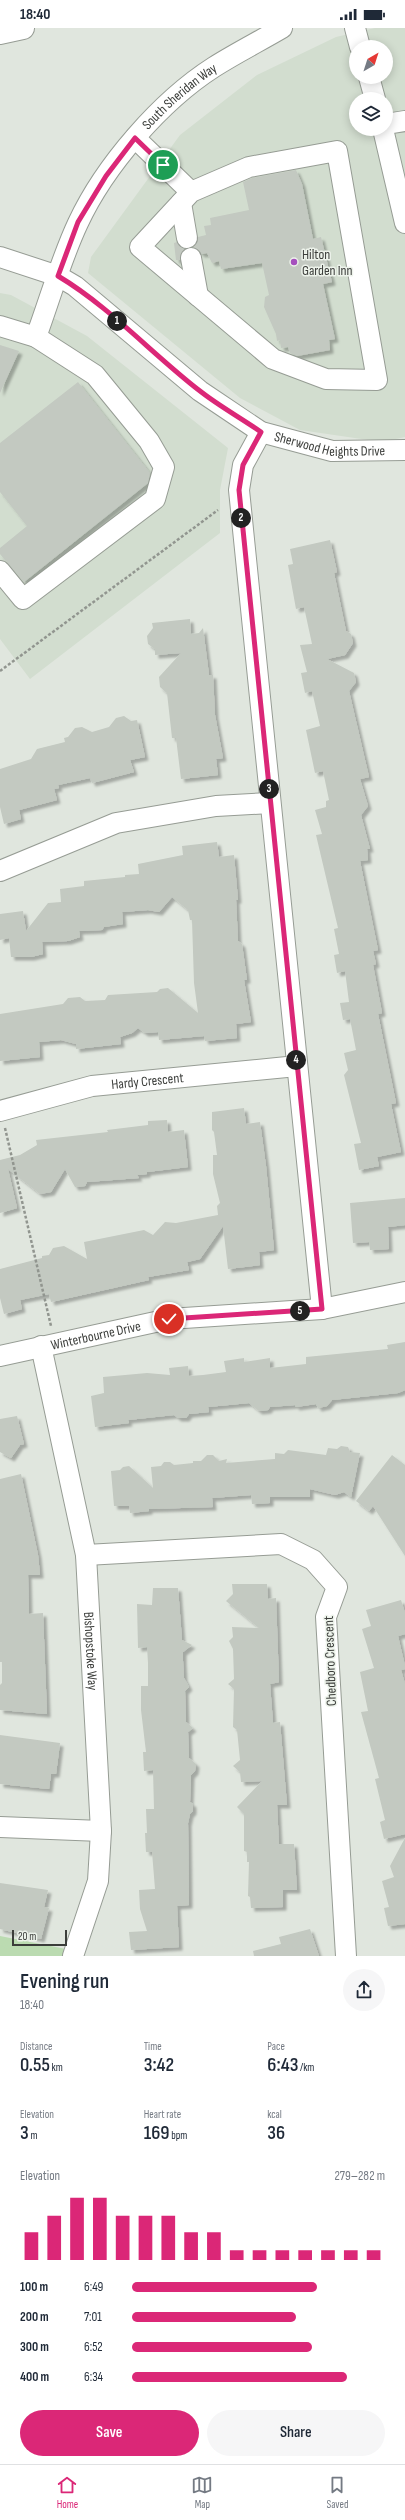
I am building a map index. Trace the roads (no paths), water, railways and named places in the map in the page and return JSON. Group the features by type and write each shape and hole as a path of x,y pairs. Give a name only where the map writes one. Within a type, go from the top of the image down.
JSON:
{"highway":[{"path":"0,33 22,28"}],"street":[{"name":"South Sheridan Way","path":"36,337 78,222 106,176 135,138 184,89 214,67 282,28"},
{"path":"355,28 358,40"},
{"path":"393,123 405,121"},
{"path":"385,136 405,223"},
{"path":"135,138 186,198 187,238"},
{"path":"337,151 377,380 326,379 273,360 140,248 186,198 249,167 337,151"},
{"name":"Sherwood Heights Drive","path":"0,257 58,276 87,295 200,391 261,432 332,451 405,450"},
{"path":"191,258 198,296"},
{"path":"0,326 36,337 95,375 149,440 164,467 155,499 23,599 0,571"},
{"path":"261,432 243,465 239,490 322,1309"},
{"path":"0,871 116,823 216,806 270,803"},
{"name":"Hardy Crescent","path":"0,1110 92,1086 297,1066"},
{"name":"Winterbourne Drive","path":"0,1356 169,1319 322,1309 405,1292"},
{"name":"Bishopstoke Way","path":"48,1345 86,1555 101,1831 98,1881 73,1956"},
{"name":"Chedboro Crescent","path":"86,1555 281,1544 313,1560 337,1587 326,1617 346,1956"},
{"path":"0,1827 101,1831"}],"place":[{"name":"Hilton Garden Inn","path":"294,262"}]}
